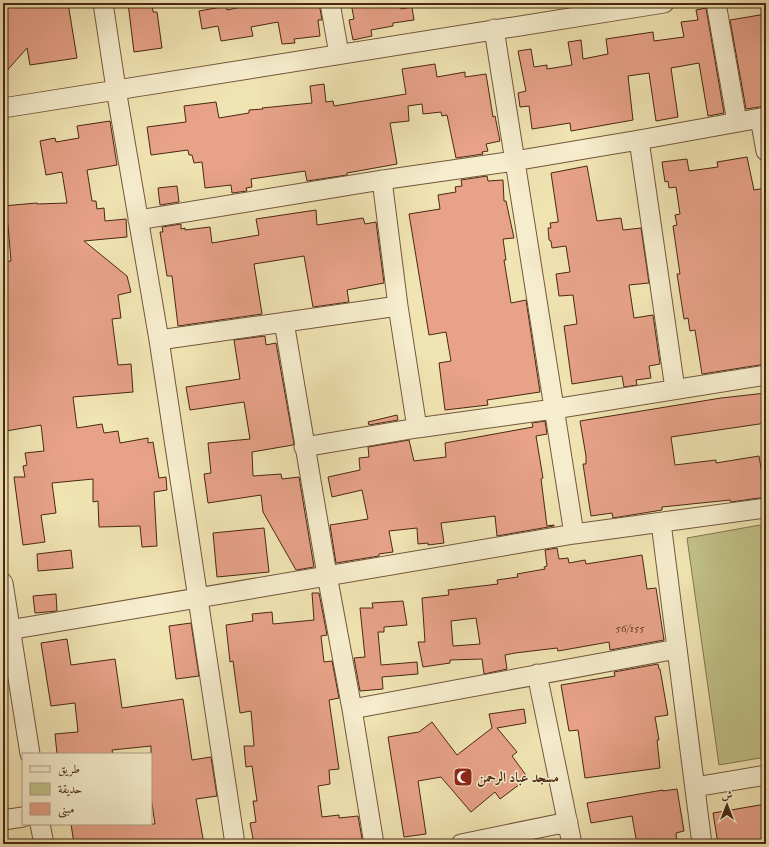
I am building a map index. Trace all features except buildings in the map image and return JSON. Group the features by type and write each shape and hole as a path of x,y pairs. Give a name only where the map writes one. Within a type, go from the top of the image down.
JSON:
{"street":[{"path":"103,3 116,89 159,340 235,844"},
{"path":"330,3 339,54"},
{"path":"716,3 737,122"},
{"path":"3,108 494,30 566,10 655,4"},
{"path":"494,30 574,534"},
{"path":"138,220 382,180 514,161 763,117 766,151"},
{"path":"639,140 675,389"},
{"path":"382,180 398,306 417,428"},
{"path":"159,340 398,306"},
{"path":"284,322 304,447 352,709 374,844"},
{"path":"304,447 417,428 554,409 766,375"},
{"path":"7,630 574,534 766,508"},
{"path":"661,523 702,844"},
{"path":"3,583 7,630 30,753"},
{"path":"352,709 677,649"},
{"path":"537,674 572,844"},
{"path":"695,787 766,775"},
{"path":"3,820 22,817"},
{"path":"461,844 568,822"},
{"path":"40,825 44,844"}],"green space":[{"path":"766,524 766,757 719,765 687,538"}],"place":[{"name":"مسجد عباد الرحمن","path":"463,777"}]}
